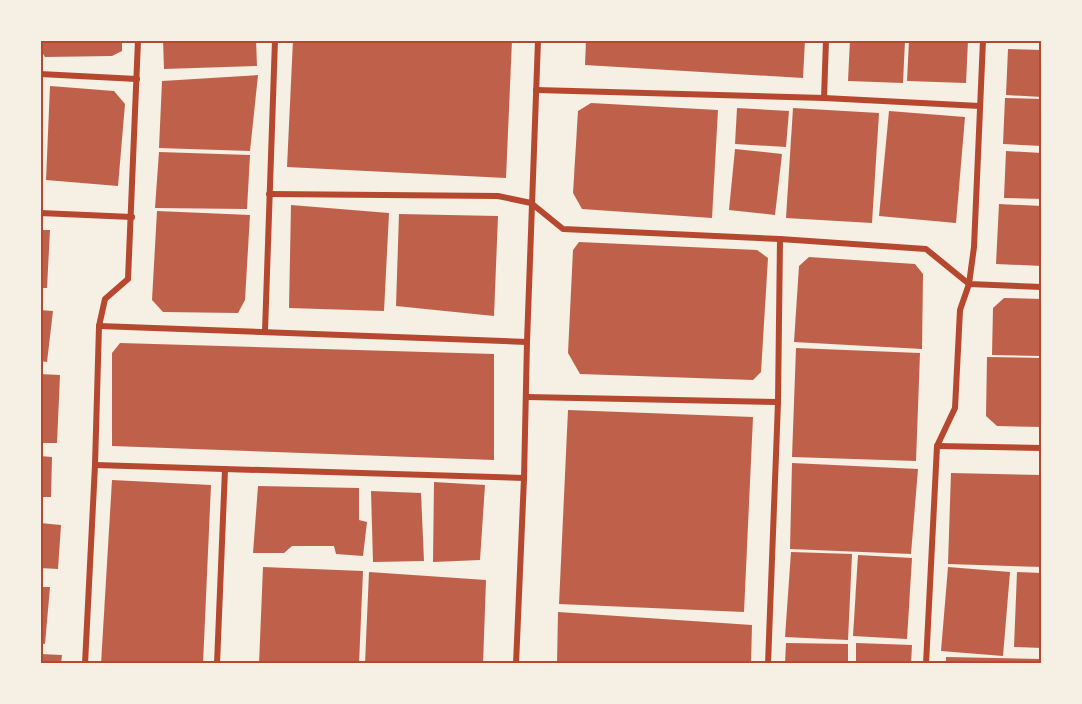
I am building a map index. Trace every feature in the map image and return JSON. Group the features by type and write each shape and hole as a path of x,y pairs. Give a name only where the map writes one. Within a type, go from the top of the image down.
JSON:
{"street":[{"path":"85,663 99,326 105,299 128,279 138,40"},
{"path":"265,331 275,40"},
{"path":"516,663 538,40"},
{"path":"824,98 826,40"},
{"path":"926,663 937,446 955,408 960,310 969,284 974,247 982,40"},
{"path":"40,74 136,79"},
{"path":"536,90 824,98 980,106"},
{"path":"268,194 498,196 531,203 563,229 780,239 926,249 969,284 1041,286"},
{"path":"40,213 132,217"},
{"path":"768,663 778,402 780,239"},
{"path":"99,326 527,342"},
{"path":"527,397 778,402"},
{"path":"937,446 1041,448"},
{"path":"95,465 524,478"},
{"path":"217,663 225,469"}],"building":[{"path":"40,40 122,40 122,51 112,56 45,57 40,49"},
{"path":"163,40 256,40 257,66 164,69"},
{"path":"293,40 512,40 506,178 287,167"},
{"path":"586,40 805,40 803,78 585,65"},
{"path":"850,40 905,40 903,83 848,81"},
{"path":"909,40 968,40 966,83 907,81"},
{"path":"1008,49 1042,50 1042,97 1006,95"},
{"path":"258,75 250,151 159,148 162,81"},
{"path":"50,86 114,91 125,104 118,186 46,180"},
{"path":"1005,98 1042,99 1042,146 1003,144"},
{"path":"591,103 718,110 712,218 582,209 573,193 578,111"},
{"path":"737,108 789,111 786,147 735,144"},
{"path":"793,108 879,113 872,223 786,218"},
{"path":"889,111 965,117 956,223 879,216"},
{"path":"735,149 782,154 775,215 729,210"},
{"path":"1006,151 1042,153 1042,199 1004,198"},
{"path":"159,152 250,155 247,209 155,208"},
{"path":"999,204 1042,206 1042,266 996,264"},
{"path":"291,205 389,213 384,311 289,308"},
{"path":"157,211 250,215 245,300 238,313 163,312 152,300"},
{"path":"399,214 498,216 494,316 396,306"},
{"path":"40,230 50,230 47,288 40,288"},
{"path":"579,242 757,250 768,258 761,372 753,380 580,374 568,353 573,250"},
{"path":"809,257 915,264 923,274 922,349 794,342 799,266"},
{"path":"1004,298 1042,299 1042,356 992,355 993,308"},
{"path":"40,310 53,311 47,362 40,361"},
{"path":"120,343 494,354 494,460 112,446 112,353"},
{"path":"796,348 920,353 916,461 792,457"},
{"path":"987,357 1042,358 1042,427 997,426 986,416"},
{"path":"40,374 60,375 57,443 40,443"},
{"path":"568,410 753,417 744,612 559,604"},
{"path":"40,456 52,457 51,497 40,497"},
{"path":"792,463 918,469 911,554 790,549"},
{"path":"951,473 1042,475 1042,567 948,564"},
{"path":"112,480 211,485 203,664 101,664"},
{"path":"434,482 485,485 480,560 433,562"},
{"path":"258,486 359,488 359,520 367,522 363,556 336,554 334,546 292,546 284,553 253,553"},
{"path":"371,491 421,493 424,561 373,562"},
{"path":"40,523 61,525 58,569 40,568"},
{"path":"791,552 852,554 848,640 785,637"},
{"path":"858,555 912,558 907,639 853,636"},
{"path":"263,567 363,571 359,664 259,664"},
{"path":"948,567 1010,572 1003,656 941,651"},
{"path":"369,572 486,580 483,664 365,664"},
{"path":"1017,572 1042,573 1042,648 1014,647"},
{"path":"40,587 50,587 45,644 40,643"},
{"path":"558,612 752,625 751,664 557,664"},
{"path":"786,643 848,644 848,664 785,664"},
{"path":"856,643 912,645 911,664 856,664"},
{"path":"40,654 62,655 61,664 40,664"},
{"path":"946,657 1042,659 1042,664 946,664"}]}
